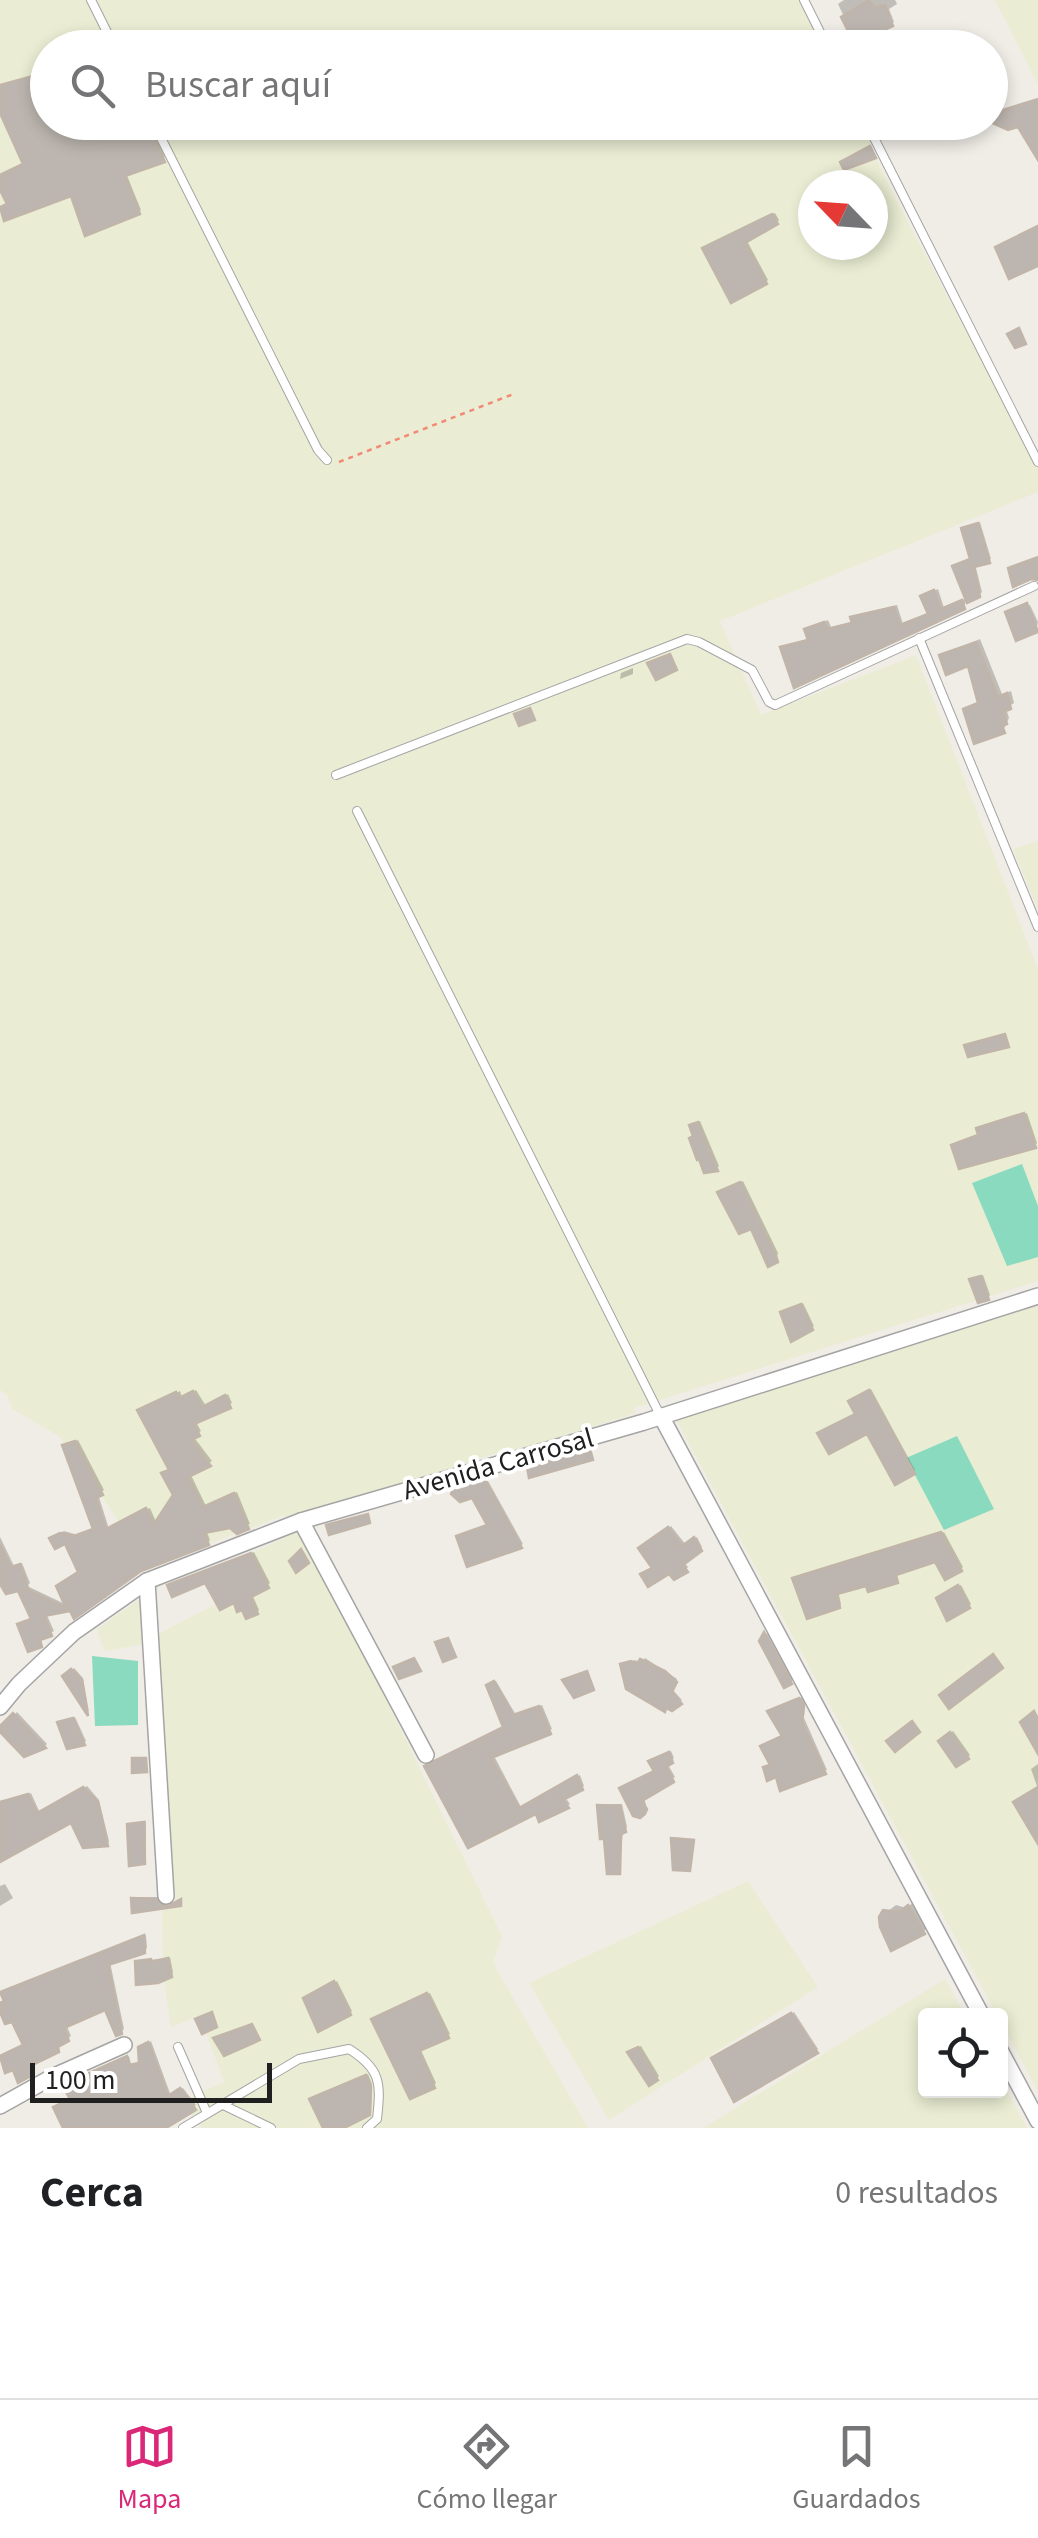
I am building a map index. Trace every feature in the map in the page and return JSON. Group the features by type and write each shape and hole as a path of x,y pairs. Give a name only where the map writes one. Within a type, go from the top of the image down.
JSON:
{"street":[{"name":"Avenida Carrosal","path":"0,1708 19,1684 74,1632 147,1582 301,1522 661,1416 1038,1296"},
{"path":"661,1416 978,2008"},
{"path":"301,1522 426,1755"},
{"path":"147,1582 166,1896"},
{"path":"0,2106 52,2077 124,2046"},
{"path":"1008,2065 1038,2120"}],"lane":[{"path":"91,0 106,30"},
{"path":"804,0 819,30"},
{"path":"162,140 318,450 328,460"},
{"path":"875,140 1038,462"},
{"path":"336,775 687,640 699,642 752,670 768,702 776,704 1034,586"},
{"path":"919,638 1038,927"},
{"path":"357,811 661,1416"},
{"path":"178,2047 208,2113"},
{"path":"183,2128 299,2058 349,2049 368,2060 381,2086 377,2118 366,2128"},
{"path":"221,2104 271,2128"}],"path":[{"path":"328,460 342,462 516,393"}],"green space":[{"path":"0,0 800,0 815,30 30,30 30,140 870,140 882,170 798,170 798,260 888,260 888,183 1038,466 1038,492 720,621 761,715 916,655 1038,969 1038,1281 634,1408 636,1413 509,1453 506,1450 288,1520 285,1515 150,1566 59,1436 12,1409 7,1395 0,1390"},
{"path":"995,0 1038,0 1038,85"},
{"path":"1038,841 1038,910 1013,849"},
{"path":"1022,1164 1038,1206 1038,1257 1007,1266 972,1183"},
{"path":"1038,1301 1038,2091 1008,2035 1008,2008 993,2008 674,1416"},
{"path":"957,1436 994,1509 944,1530 906,1458"},
{"path":"299,1531 314,1553 502,1936 493,1963 588,2128 202,2128 180,2102 224,2082 200,2016 171,2027 163,1973 158,1634 264,1579 251,1553"},
{"path":"147,1594 150,1643 104,1651 97,1629"},
{"path":"92,1656 138,1661 138,1725 95,1726"},
{"path":"748,1881 818,1987 609,2120 529,1983"},
{"path":"945,1979 961,2008 918,2008 918,2098 1008,2098 1008,2093 1027,2128 703,2128"}],"building":[{"path":"869,0 875,8 885,5 893,26 884,30 848,30 841,17"},
{"path":"30,77 30,140 155,140 165,162 125,176 140,214 85,236 71,196 4,221 0,207 7,204 0,190 0,175 23,164 0,113 0,85"},
{"path":"1038,99 1038,160 1018,127 1008,130 1008,108"},
{"path":"870,146 876,158 844,170 840,162"},
{"path":"772,214 778,224 745,243 767,284 731,303 702,248"},
{"path":"1038,226 1038,266 1009,279 995,247"},
{"path":"1019,328 1026,344 1015,348 1007,334"},
{"path":"978,523 990,563 974,567 980,597 967,603 952,566 970,559 961,528"},
{"path":"1038,557 1038,580 1013,587 1008,568"},
{"path":"934,590 941,609 962,600 965,609 794,688 780,647 808,640 804,629 824,622 828,629 852,623 850,617 894,607 900,625 928,614 920,596"},
{"path":"1027,603 1038,632 1016,641 1005,612"},
{"path":"976,642 998,697 1007,693 1011,709 1003,712 1005,733 974,744 963,709 978,703 968,666 946,675 939,655"},
{"path":"670,654 677,670 656,680 647,663"},
{"path":"530,708 535,720 519,726 514,714"},
{"path":"1005,1034 1009,1047 968,1057 964,1045"},
{"path":"1024,1113 1036,1148 959,1169 951,1145 978,1135 976,1128"},
{"path":"698,1122 718,1171 704,1173 697,1160 689,1125"},
{"path":"740,1182 778,1262 768,1267 751,1229 739,1234 717,1192"},
{"path":"981,1276 989,1300 978,1303 969,1279"},
{"path":"801,1304 813,1330 791,1342 780,1312"},
{"path":"869,1390 915,1474 895,1485 867,1434 829,1454 817,1433 855,1414 848,1401"},
{"path":"193,1391 202,1407 225,1395 231,1408 194,1424 200,1436 191,1440 211,1466 188,1477 203,1507 234,1493 249,1529 237,1534 230,1528 204,1533 209,1545 141,1571 74,1619 70,1611 44,1616 52,1636 40,1640 42,1647 28,1652 17,1624 31,1619 18,1591 6,1594 0,1584 0,1545 11,1567 20,1564 28,1588 25,1589 66,1608 56,1586 78,1572 65,1544 55,1549 49,1538 60,1533 74,1536 93,1529 62,1445 75,1441 103,1495 96,1498 106,1529 146,1508 154,1524 173,1495 161,1473 169,1470 137,1410 176,1392 179,1398"},
{"path":"590,1449 593,1460 529,1478 527,1467"},
{"path":"485,1480 522,1548 467,1567 456,1536 487,1525 472,1498 460,1502 451,1494 453,1489"},
{"path":"368,1514 370,1523 329,1535 326,1525"},
{"path":"668,1527 682,1546 694,1537 702,1551 683,1565 688,1572 674,1580 669,1574 648,1587 640,1574 652,1568 638,1548"},
{"path":"941,1532 962,1571 945,1580 935,1562 896,1575 898,1583 868,1592 866,1586 837,1594 840,1608 807,1619 792,1578"},
{"path":"301,1549 309,1563 296,1573 289,1561"},
{"path":"251,1553 269,1588 251,1597 258,1614 246,1619 234,1603 220,1610 205,1583 172,1597 167,1585"},
{"path":"958,1585 970,1608 947,1621 936,1598"},
{"path":"764,1632 792,1684 784,1688 759,1641"},
{"path":"448,1638 456,1657 443,1662 435,1642"},
{"path":"993,1654 1003,1668 949,1709 939,1695"},
{"path":"414,1658 421,1671 399,1679 393,1667"},
{"path":"640,1659 665,1671 677,1682 672,1692 682,1704 672,1711 666,1708 665,1712 626,1689 620,1664 637,1664"},
{"path":"71,1669 82,1680 88,1716 62,1676"},
{"path":"587,1671 594,1690 574,1698 562,1680"},
{"path":"494,1681 513,1715 539,1706 551,1734 491,1758 519,1808 577,1775 583,1790 563,1800 569,1808 539,1822 536,1814 468,1848 424,1766 503,1727 486,1685"},
{"path":"799,1698 804,1706 802,1722 826,1774 780,1791 776,1777 767,1781 763,1767 770,1765 760,1746 782,1736 767,1711"},
{"path":"1034,1711 1038,1719 1038,1754 1020,1722"},
{"path":"13,1713 46,1748 24,1757 0,1732 0,1726"},
{"path":"73,1718 85,1745 67,1749 57,1722"},
{"path":"912,1721 920,1732 895,1752 886,1741"},
{"path":"950,1732 969,1759 956,1767 938,1741"},
{"path":"669,1752 673,1763 666,1767 674,1782 642,1801 647,1809 645,1814 640,1818 633,1816 619,1788 654,1771 648,1761"},
{"path":"132,1758 146,1758 147,1772 132,1773"},
{"path":"83,1787 98,1802 108,1846 83,1848 71,1823 0,1862 0,1802 28,1794 37,1813"},
{"path":"1038,1787 1038,1844 1013,1802"},
{"path":"597,1805 620,1806 626,1832 621,1834 620,1874 607,1874"},
{"path":"144,1822 145,1864 129,1866 127,1824"},
{"path":"671,1838 694,1840 690,1871 673,1870"},
{"path":"131,1898 155,1899 166,1907 181,1899 181,1906 132,1913"},
{"path":"908,1905 925,1934 891,1951 879,1917 883,1910 899,1912"},
{"path":"144,1935 145,1953 108,1965 122,2034 116,2036 105,2010 64,2028 69,2041 58,2047 59,2052 30,2066 33,2075 18,2083 13,2070 5,2073 0,2056 23,2045 12,2022 5,2024 0,2012 0,2003 4,2001 0,1992"},
{"path":"168,1958 172,1977 136,1985 135,1961"},
{"path":"334,1981 351,2015 318,2032 303,1998"},
{"path":"427,1993 449,2038 419,2051 435,2088 410,2099 371,2019"},
{"path":"212,2012 217,2027 202,2034 195,2019"},
{"path":"791,2013 818,2053 734,2102 711,2058"},
{"path":"252,2024 260,2040 224,2056 213,2038"},
{"path":"148,2042 168,2096 180,2088 196,2110 166,2128 63,2128 53,2107 70,2099 62,2085 127,2056 129,2065 139,2063 138,2047"},
{"path":"638,2047 658,2080 649,2086 627,2052"},
{"path":"366,2075 371,2087 370,2115 344,2128 323,2128 309,2099"}]}
